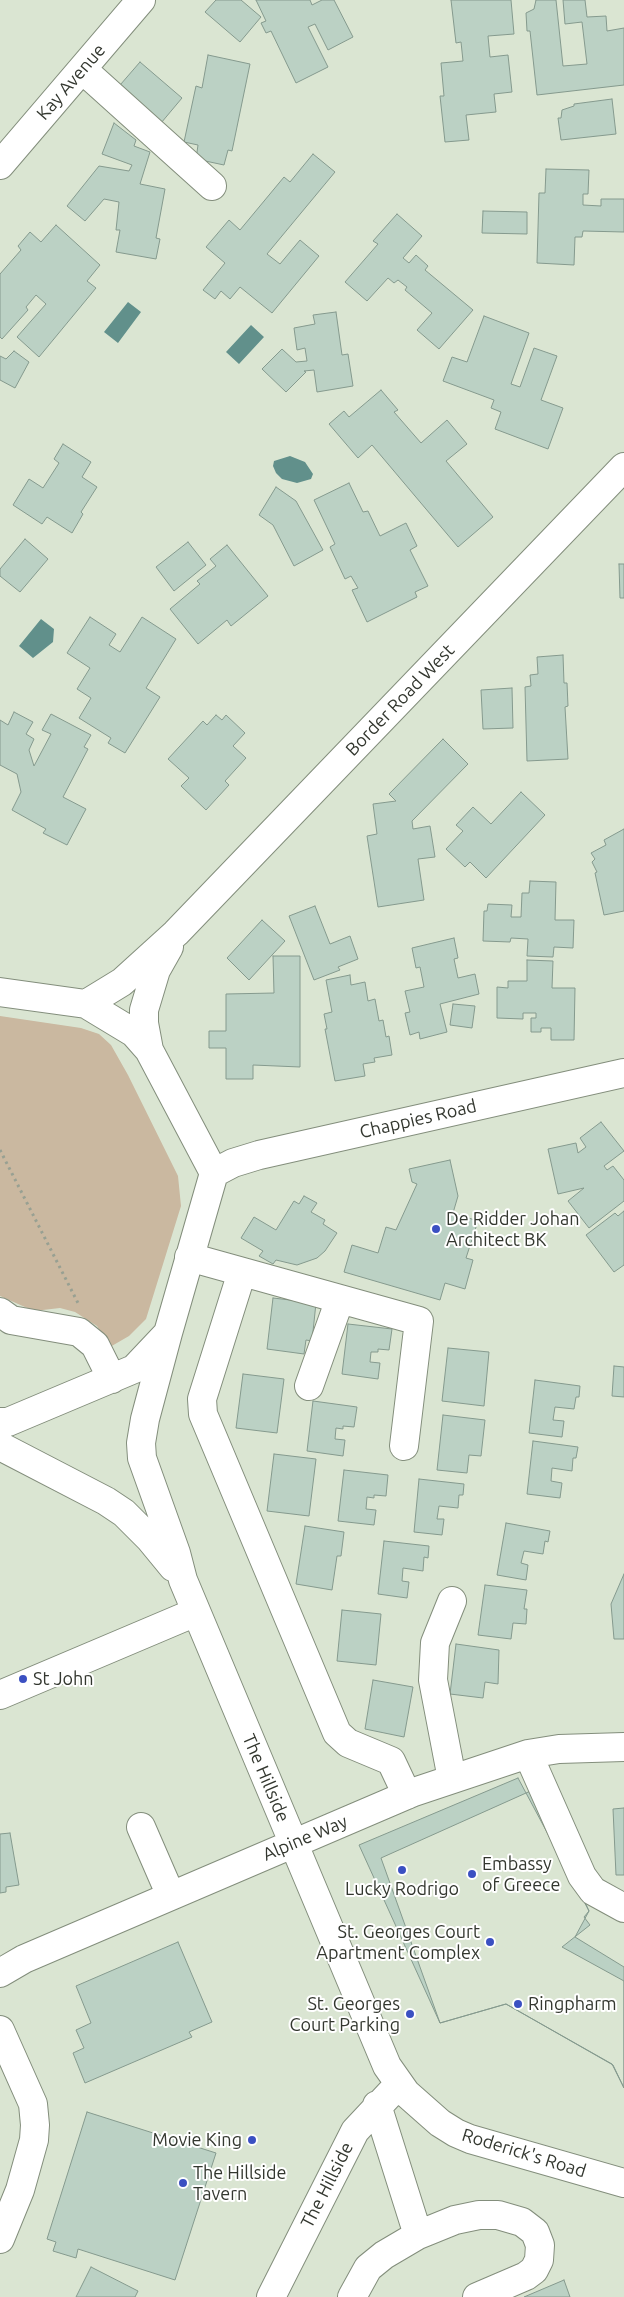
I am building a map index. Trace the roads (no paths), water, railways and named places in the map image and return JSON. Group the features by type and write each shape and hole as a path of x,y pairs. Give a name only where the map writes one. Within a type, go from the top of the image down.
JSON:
{"street":[{"name":"Kay Avenue","path":"0,165 141,0"},
{"path":"82,69 212,186"},
{"name":"Border Road West","path":"86,1004 128,977 176,933 624,467"},
{"name":"Border Road West","path":"149,1050 144,1023 147,997 156,970 176,933"},
{"path":"0,992 86,1004 134,1033 149,1050 214,1173"},
{"name":"Chappies Road","path":"214,1173 233,1163 259,1155 624,1073"},
{"name":"The Hillside","path":"214,1173 168,1333 141,1443 142,1458 176,1553 183,1580 196,1612 375,2039 402,2089 377,2105 355,2131 271,2297"},
{"path":"190,1257 419,1321 404,1446"},
{"path":"242,1272 202,1399 203,1414 337,1733 348,1743 391,1761 406,1795"},
{"path":"309,1386 340,1299"},
{"path":"4,1319 79,1332 95,1345 112,1379"},
{"path":"0,1422 8,1422 134,1369 168,1333"},
{"name":"The Hillside","path":"0,1446 106,1501 124,1513 150,1539 183,1580"},
{"path":"452,1601 436,1643 433,1680 452,1779"},
{"path":"0,1695 196,1612"},
{"name":"Alpine Way","path":"0,1973 24,1959 406,1795 528,1754 559,1749 624,1747"},
{"path":"528,1754 582,1876 593,1890 624,1908"},
{"path":"141,1827 171,1896"},
{"path":"0,2030 33,2104 35,2125 34,2140 20,2190 0,2239"},
{"name":"Roderick's Road","path":"402,2089 440,2123 470,2139 624,2183"},
{"path":"377,2105 418,2236"},
{"path":"352,2297 368,2268 384,2255 418,2236 455,2220 479,2215 498,2215 522,2222 535,2232 540,2245 539,2260 534,2270 526,2276 477,2297"}],"water":[{"path":"128,302 141,312 118,343 104,332"},
{"path":"251,325 264,337 239,364 226,352"},
{"path":"290,456 305,462 313,474 311,479 297,483 282,479 276,473 273,466 274,461"},
{"path":"41,619 54,629 53,642 33,658 19,646"}],"place":[{"name":"De Ridder Johan Architect BK","path":"436,1229"},
{"name":"St John","path":"23,1679"},
{"name":"Lucky Rodrigo","path":"402,1870"},
{"name":"Embassy of Greece","path":"472,1874"},
{"name":"St. Georges Court Apartment Complex","path":"490,1942"},
{"name":"Ringpharm","path":"518,2004"},
{"name":"St. Georges Court Parking","path":"410,2014"},
{"name":"Movie King","path":"252,2140"},
{"name":"The Hillside Tavern","path":"183,2183"}]}
